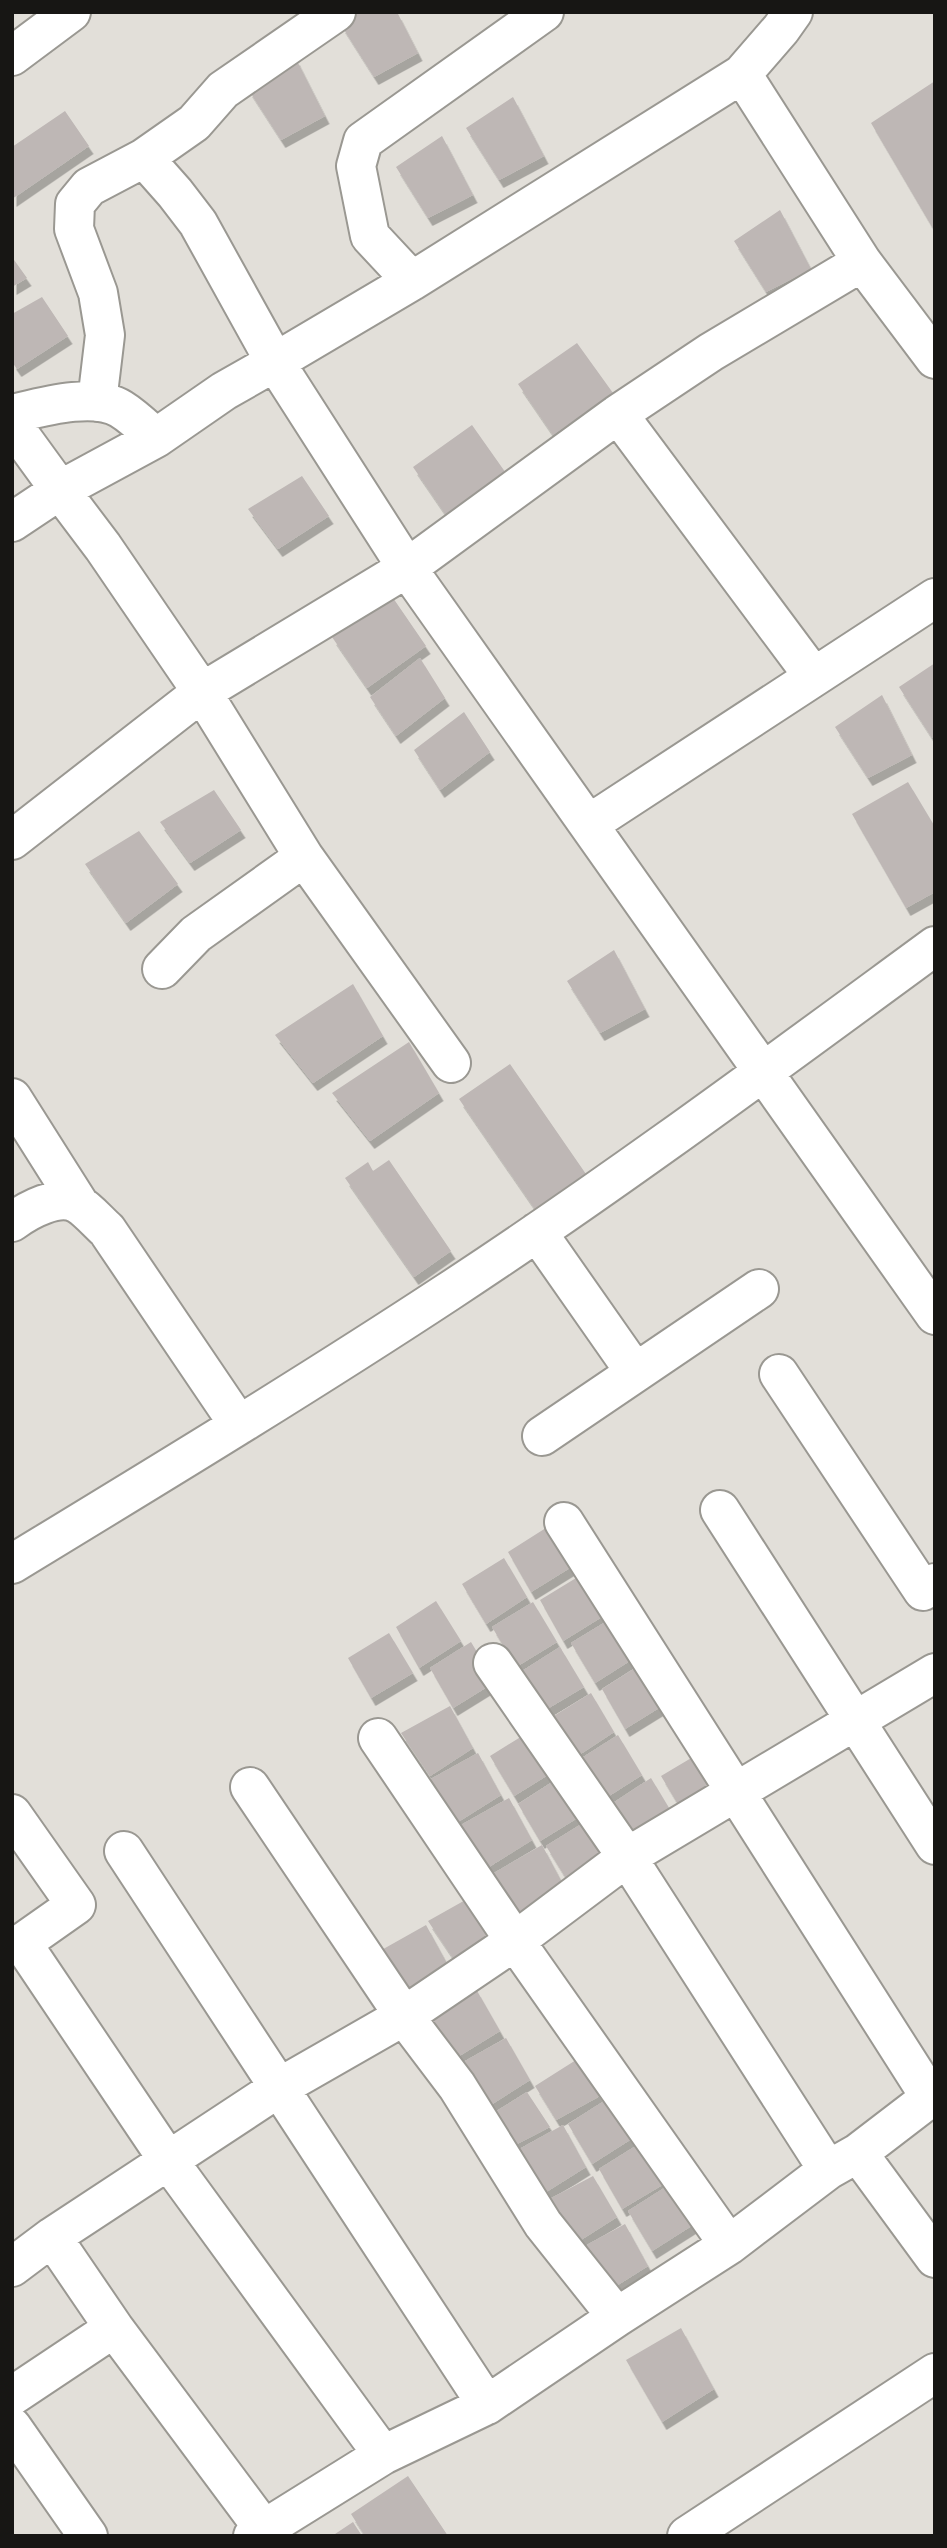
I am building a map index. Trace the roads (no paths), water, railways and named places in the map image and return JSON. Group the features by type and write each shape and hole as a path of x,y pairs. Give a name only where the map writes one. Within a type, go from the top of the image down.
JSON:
{"street":[{"path":"12,56 71,12"},
{"path":"97,402 105,335 99,293 74,229 75,204 89,187 144,158 194,123 223,90 336,12"},
{"path":"412,281 370,236 356,166 363,141 544,12"},
{"path":"12,522 60,490 156,438 224,391 412,281 742,74 793,12"},
{"path":"742,74 862,262 935,359"},
{"path":"144,158 175,192 198,223 275,362 407,568 935,1315"},
{"path":"12,840 202,692 407,568 618,414 711,352 862,262"},
{"path":"12,414 62,402 97,402 120,408 156,438"},
{"path":"618,414 814,677"},
{"path":"12,424 103,547 202,692 304,857 451,1063"},
{"path":"589,824 935,598"},
{"path":"162,969 196,934 304,857"},
{"path":"12,1564 448,1293 764,1072 935,946"},
{"path":"12,1098 79,1205 107,1230 239,1425"},
{"path":"12,1222 28,1211 66,1199 79,1205"},
{"path":"537,1232 635,1372"},
{"path":"542,1436 759,1289"},
{"path":"779,1374 923,1591 935,1583"},
{"path":"720,1510 935,1845"},
{"path":"52,2237 258,2532 383,2455 488,2405 729,2245 932,2096 564,1522"},
{"path":"493,1663 843,2161 935,2259"},
{"path":"12,2267 52,2237 280,2087 404,2016 515,1941 627,1857 935,1673"},
{"path":"378,1738 515,1941 729,2245"},
{"path":"250,1787 404,2016 457,2086 543,2224 617,2317"},
{"path":"12,1814 76,1905 22,1943 168,2160 383,2455"},
{"path":"124,1851 488,2405"},
{"path":"12,2396 114,2328"},
{"path":"687,2536 935,2373"},
{"path":"12,2427 88,2536"}]}
